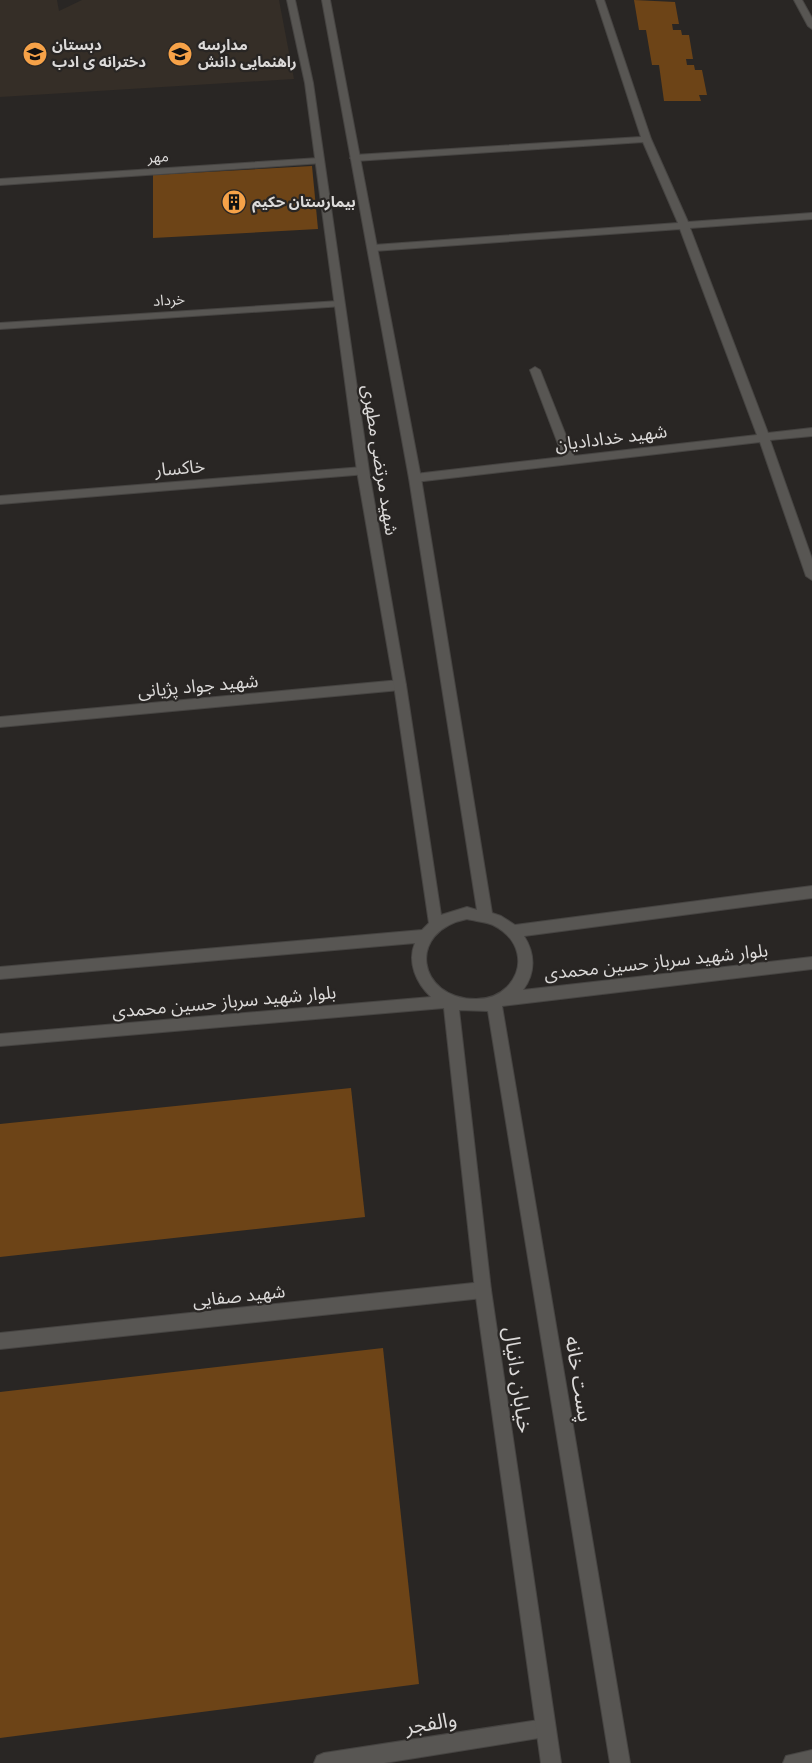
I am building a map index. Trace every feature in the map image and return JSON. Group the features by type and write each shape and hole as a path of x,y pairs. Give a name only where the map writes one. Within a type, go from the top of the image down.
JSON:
{"street":[{"name":"شهید مرتضی مطهری","path":"291,0 310,83 319,161 363,470 400,685 436,925"},
{"name":"شهید مرتضی مطهری","path":"326,0 355,158 374,248 415,478 485,914"},
{"path":"600,0 646,139 684,225 764,438 812,576"},
{"path":"798,0 812,26"},
{"path":"355,158 646,139"},
{"name":"مهر","path":"0,182 319,161"},
{"path":"374,248 812,216"},
{"name":"خرداد","path":"0,326 339,304"},
{"path":"535,370 570,460"},
{"name":"شهید خدادادیان","path":"415,478 812,432"},
{"name":"خاکسار","path":"0,500 363,470"},
{"name":"شهید جواد پژیانی","path":"0,722 400,685"},
{"path":"515,930 812,892"},
{"path":"467,913 485,914 515,930 524,944 527,958 525,974 517,987 499,1000 471,1006 451,1001 436,993 424,980 418,966 418,951 425,936 436,925 450,917 467,913"},
{"path":"0,973 425,936"},
{"name":"بلوار شهید سرباز حسین محمدی","path":"499,1000 812,964"},
{"name":"پست خانه","path":"499,1000 620,1763"},
{"name":"بلوار شهید سرباز حسین محمدی","path":"0,1040 451,1001"},
{"name":"خیابان دانیال","path":"451,1001 483,1290 550,1763"},
{"name":"شهید صفایی","path":"0,1341 483,1290"},
{"name":"والفجر","path":"324,1763 545,1728"},
{"path":"793,1763 812,1760"}],"shaded area":[{"name":"مدارسه راهنمایی دانش","path":"0,0 57,0 59,11 82,0 279,0 294,79 0,97"}],"building":[{"path":"634,0 675,2 679,24 672,24 673,30 681,30 682,35 689,35 693,59 686,59 687,65 694,65 695,70 702,70 707,95 699,95 701,101 664,101 659,65 652,65 646,30 639,30"},
{"name":"بیمارستان حکیم","path":"312,166 318,229 153,238 153,175"},
{"path":"351,1088 365,1217 0,1257 0,1124"},
{"path":"383,1348 419,1684 0,1738 0,1392"}],"place":[{"name":"دبستان دخترانه ی ادب","path":"35,54"},
{"name":"مدارسه راهنمایی دانش","path":"180,54"},
{"name":"بیمارستان حکیم","path":"234,202"}]}
